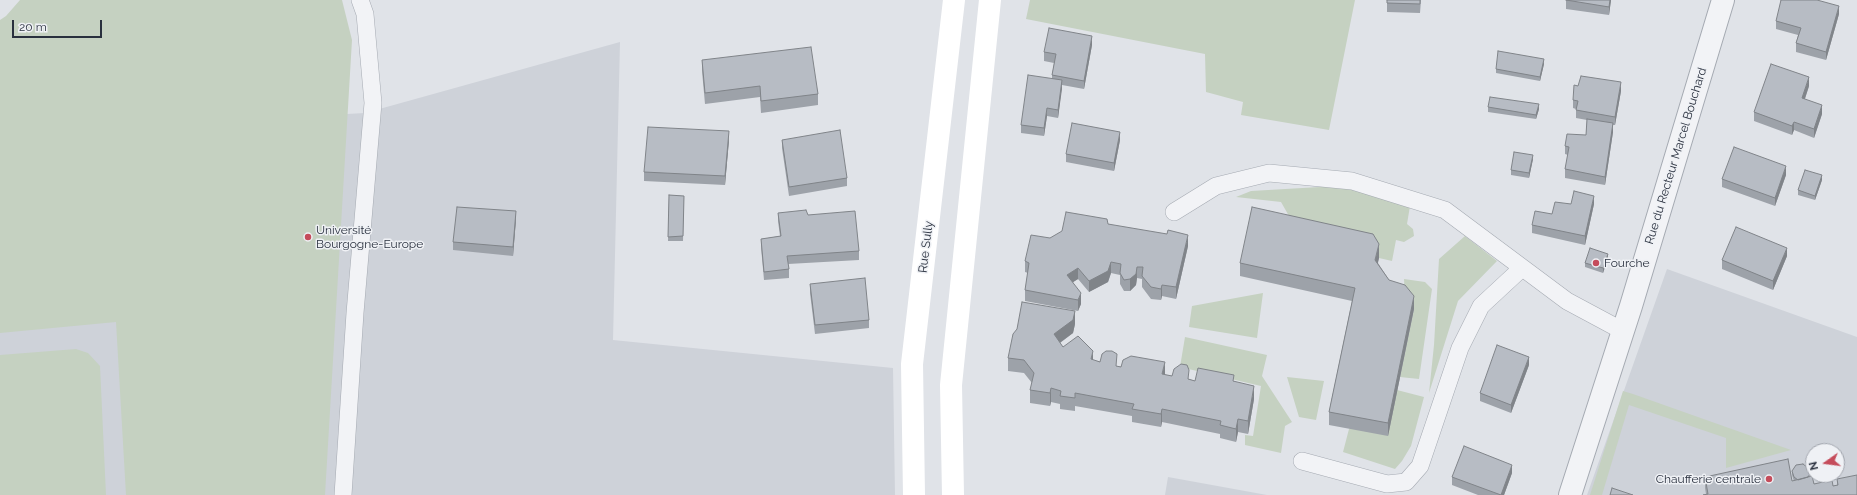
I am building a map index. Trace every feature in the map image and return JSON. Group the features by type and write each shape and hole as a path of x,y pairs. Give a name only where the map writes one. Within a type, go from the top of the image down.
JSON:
{"main road":[{"name":"Rue Sully","path":"914,495 912,364 954,0"},
{"path":"953,495 951,385 990,0"}],"street":[{"name":"Rue du Recteur Marcel Bouchard","path":"1570,495 1623,331 1723,0"}],"lane":[{"path":"343,495 355,313 373,103 365,14 360,0"},
{"path":"1174,212 1216,186 1269,173 1352,181 1445,210 1567,301 1623,331"},
{"path":"1302,461 1387,484 1406,482 1420,466 1460,348 1480,306 1522,268"}],"shaded area":[{"name":"Université Bourgogne-Europe","path":"620,42 613,340 893,368 895,495 0,495 0,133 365,113"},
{"path":"1667,269 1857,337 1857,495 1587,495"},
{"path":"1168,477 1267,495 1165,495"}],"green space":[{"path":"20,0 342,0 352,40 325,495 126,495 116,322 0,333 0,20 6,16"},
{"path":"1030,0 1355,0 1329,130 1241,115 1243,102 1206,92 1205,54 1026,19"},
{"path":"1354,185 1410,206 1407,224 1413,229 1414,236 1404,242 1396,240 1392,261 1379,258 1373,247 1297,230 1281,202 1236,197 1251,191"},
{"path":"1465,236 1497,261 1458,301 1429,393 1434,345 1439,259"},
{"path":"1404,279 1425,282 1432,289 1419,379 1400,377 1414,309 1405,298"},
{"path":"1263,293 1257,338 1189,327 1192,306"},
{"path":"1185,337 1267,355 1262,376 1292,422 1285,426 1281,453 1245,445 1245,435 1253,436 1261,386 1180,367"},
{"path":"76,349 88,353 100,366 106,495 0,495 0,355"},
{"path":"1287,377 1324,381 1316,420 1299,417"},
{"path":"1397,390 1424,397 1411,446 1402,461 1395,469 1343,452 1349,429"},
{"path":"1623,391 1791,450 1726,468 1726,438 1629,405 1602,495 1590,495"}],"building":[{"path":"1387,0 1420,0 1420,4 1387,3"},
{"path":"1566,0 1610,0 1609,7"},
{"path":"1781,0 1817,0 1839,6 1826,52 1796,43 1801,28 1776,21"},
{"path":"1049,28 1092,36 1084,81 1052,75 1056,54 1044,52"},
{"path":"811,47 818,94 761,101 760,86 705,93 702,60"},
{"path":"1498,51 1544,59 1540,77 1496,69"},
{"path":"1771,64 1809,77 1802,98 1822,105 1814,129 1794,122 1792,126 1754,112"},
{"path":"1028,75 1062,80 1058,110 1047,108 1044,128 1021,125"},
{"path":"1581,76 1621,82 1615,117 1576,110 1578,101 1573,100 1574,85 1578,86"},
{"path":"1490,97 1539,104 1536,115 1488,107"},
{"path":"1587,119 1613,123 1605,177 1565,169 1569,147 1565,146 1567,134 1586,135"},
{"path":"1072,123 1120,132 1114,163 1066,154"},
{"path":"648,127 729,131 725,176 644,172"},
{"path":"840,130 847,178 789,187 782,140"},
{"path":"1734,147 1786,166 1775,198 1722,179"},
{"path":"1514,152 1533,155 1529,173 1511,170"},
{"path":"1805,170 1822,175 1815,196 1798,190"},
{"path":"1574,191 1594,196 1585,236 1532,225 1535,211 1552,214 1555,202 1571,204"},
{"path":"669,195 684,196 683,236 668,237"},
{"path":"457,207 516,211 513,247 453,242"},
{"path":"1252,207 1373,234 1379,244 1375,260 1389,280 1405,285 1414,296 1388,423 1329,412 1355,288 1240,263"},
{"path":"806,210 808,215 855,211 859,251 787,256 789,269 764,272 761,239 781,236 778,213"},
{"path":"1066,212 1107,219 1108,224 1167,234 1168,230 1188,235 1176,287 1162,285 1161,289 1151,287 1142,276 1143,267 1137,267 1136,274 1130,279 1124,280 1120,273 1121,264 1111,262 1108,271 1089,281 1078,268 1067,275 1081,293 1078,300 1025,290 1029,263 1025,261 1031,235 1050,238 1062,231"},
{"path":"1736,227 1787,248 1773,281 1722,260"},
{"name":"Fourche","path":"1590,248 1608,254 1603,268 1585,263"},
{"path":"865,278 869,320 815,325 810,284"},
{"path":"1022,302 1075,311 1073,320 1054,334 1063,347 1078,336 1093,351 1091,359 1100,362 1102,354 1106,351 1112,351 1117,354 1116,366 1121,367 1123,360 1131,356 1165,362 1162,374 1172,376 1174,369 1181,364 1187,365 1189,370 1188,379 1195,381 1198,368 1234,375 1233,381 1254,386 1248,421 1238,419 1236,429 1220,425 1221,421 1162,409 1161,414 1132,409 1134,404 1075,393 1075,398 1060,396 1061,391 1051,388 1050,393 1030,390 1034,373 1024,360 1008,358 1013,334 1017,329"},
{"path":"1497,345 1529,357 1511,405 1480,393"},
{"path":"1464,446 1512,465 1501,495 1452,477"},
{"path":"1788,459 1792,481 1805,478 1805,483 1832,483 1833,486 1838,485 1838,483 1845,483 1845,477 1857,475 1857,495 1703,495 1708,494 1705,477"},
{"path":"1803,464 1805,466 1805,478 1798,480 1794,477 1792,471 1796,465"},
{"path":"1612,488 1633,495 1610,495"}],"place":[{"name":"Université Bourgogne-Europe","path":"308,237"},
{"name":"Fourche","path":"1596,263"},
{"name":"Chaufferie centrale","path":"1769,479"}]}
